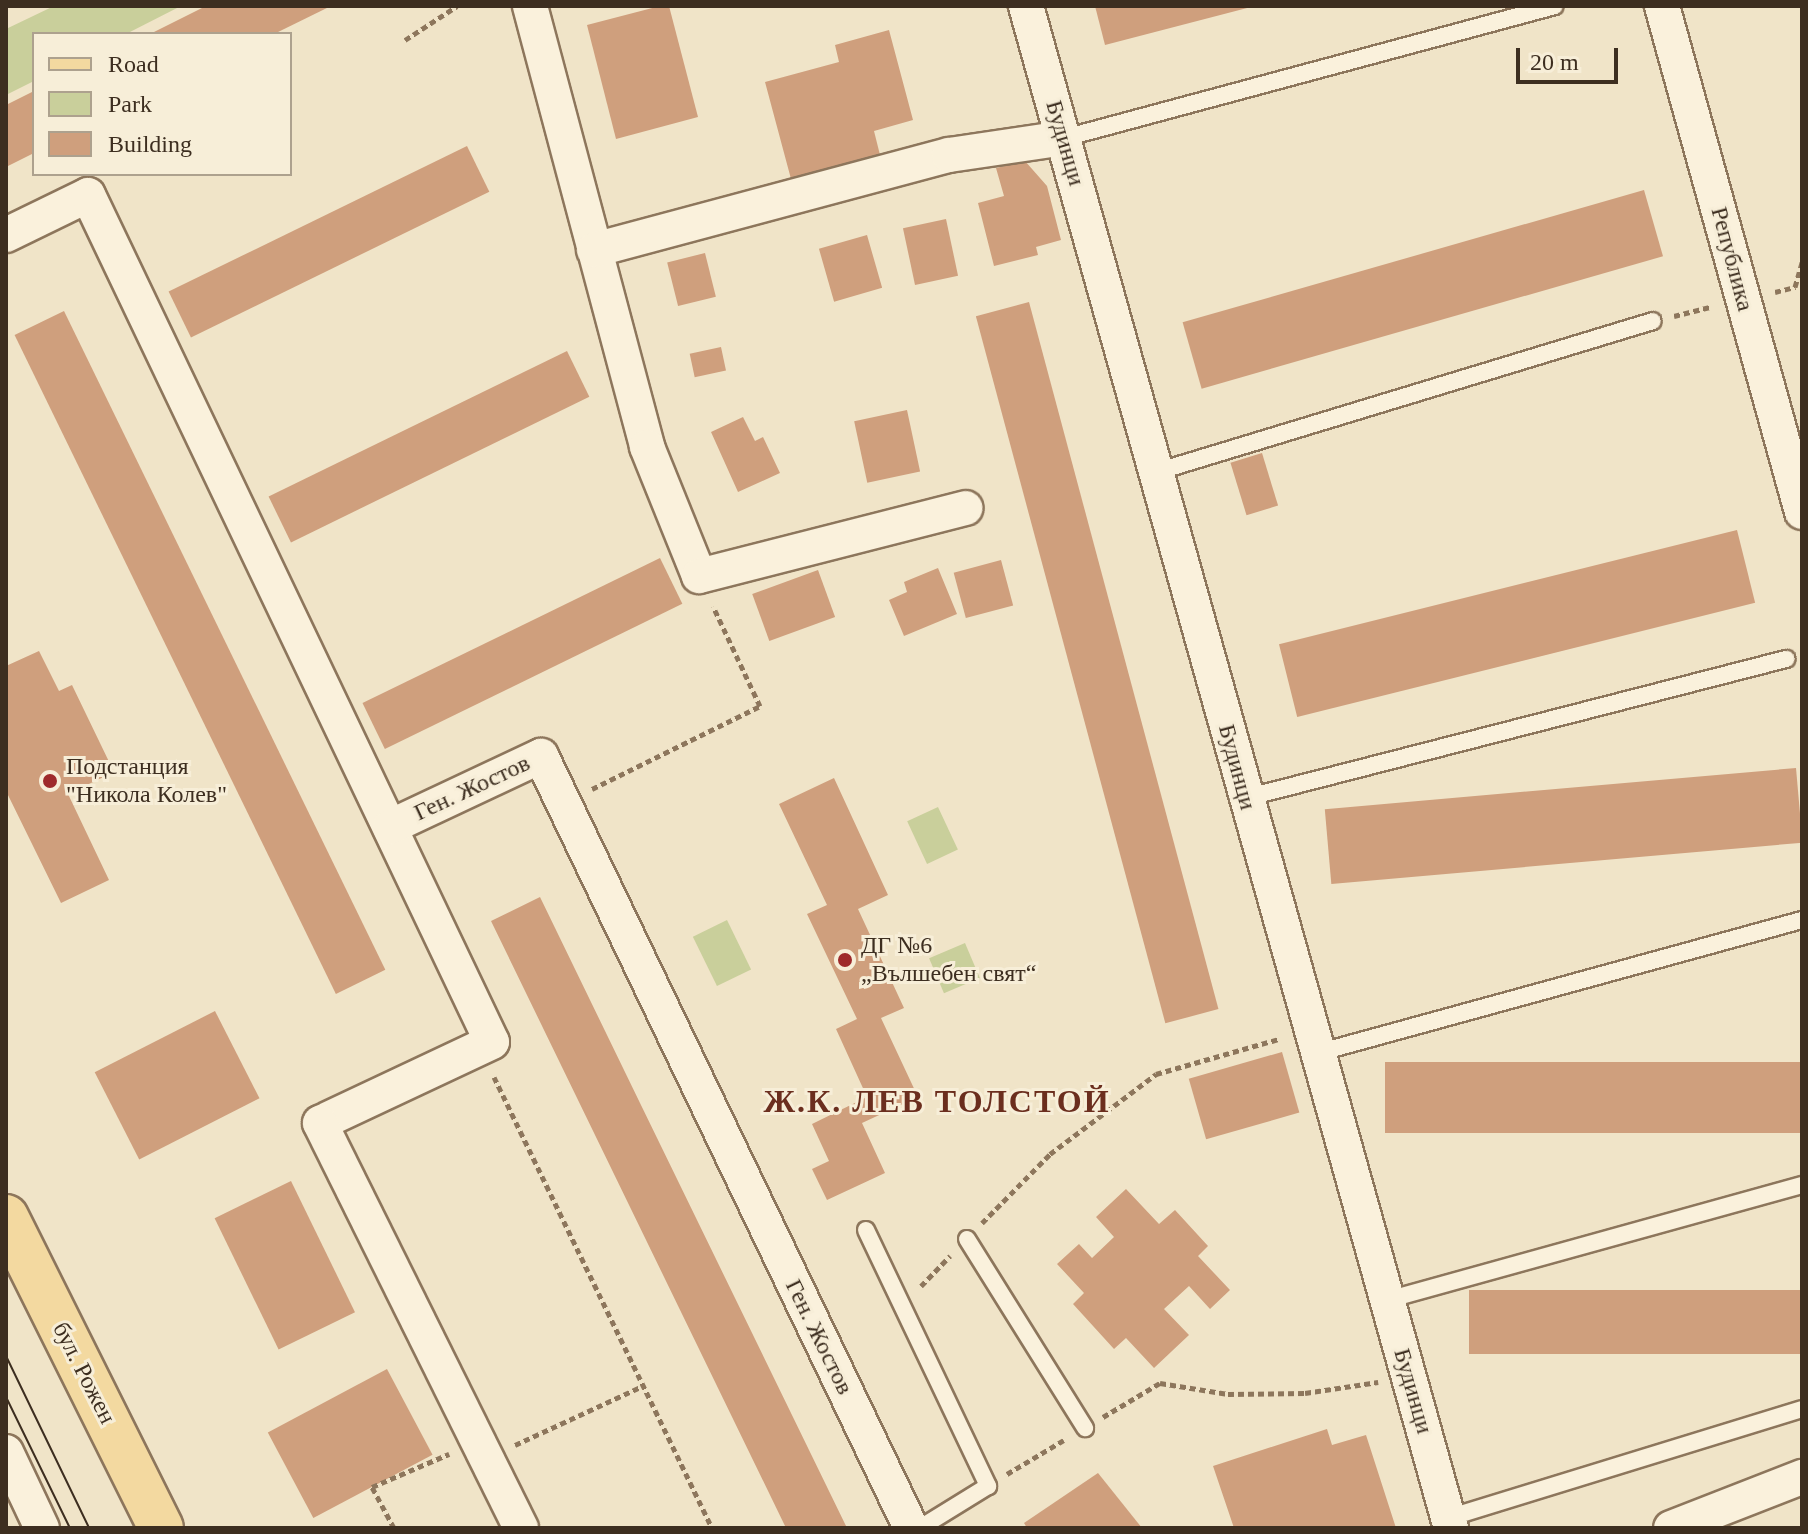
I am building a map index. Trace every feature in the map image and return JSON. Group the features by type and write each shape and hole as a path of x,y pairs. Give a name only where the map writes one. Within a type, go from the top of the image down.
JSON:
{"main road":[{"name":"бул. Рожен","path":"6,1217 161,1528"}],"street":[{"path":"530,6 647,447 699,576 965,508"},
{"name":"Будинци","path":"1026,6 1449,1523"},
{"name":"Република","path":"1662,6 1802,512"},
{"path":"594,250 949,155 1064,138"},
{"name":"Ген. Жостов","path":"6,235 88,195 390,827 541,756 911,1528"},
{"path":"390,827 492,1042 320,1123 521,1528"},
{"path":"6,1452 42,1528"},
{"path":"1671,1528 1802,1477"}],"lane":[{"path":"1064,138 1555,6"},
{"path":"1156,472 1653,321"},
{"path":"1245,798 1786,659"},
{"path":"1314,1042 1802,920"},
{"path":"1387,1300 1802,1185"},
{"path":"866,1230 988,1486 920,1528"},
{"path":"967,1239 1085,1428"},
{"path":"1449,1523 1802,1409"}],"path":[{"path":"405,40 457,6"},
{"path":"1795,287 1802,262"},
{"path":"563,803 760,706 699,576"},
{"path":"902,1306 1050,1154 1156,1074 1314,1042"},
{"path":"479,1048 712,1528"},
{"path":"988,1486 1160,1383 1228,1394 1411,1382"},
{"path":"394,1528 372,1487 483,1449 645,1385"}],"green space":[{"path":"54,6 181,6 130,32 32,32 32,82 6,95 6,29"},
{"path":"938,807 958,850 927,864 907,821"},
{"path":"727,920 751,969 717,986 693,937"},
{"path":"965,943 980,978 944,993 929,958"}],"building":[{"path":"206,6 331,6 278,32 154,32"},
{"path":"669,6 698,117 616,139 587,25"},
{"path":"1095,6 1251,6 1251,7 1105,45"},
{"path":"889,30 913,120 874,131 880,155 791,179 765,82 839,62 835,45"},
{"path":"32,92 32,154 6,167 6,105"},
{"path":"467,146 489,192 191,337 169,292"},
{"path":"1025,161 1047,186 1061,240 1036,247 1038,255 994,266 978,203 1004,196 996,168"},
{"path":"1644,190 1663,256 1202,389 1183,322"},
{"path":"946,219 958,276 915,285 903,228"},
{"path":"867,235 882,288 834,302 819,249"},
{"path":"705,253 716,297 678,306 667,262"},
{"path":"1029,302 1218,1009 1165,1023 976,316"},
{"path":"64,311 385,970 336,994 15,335"},
{"path":"721,347 726,370 695,377 690,354"},
{"path":"567,351 589,397 291,542 269,497"},
{"path":"907,410 920,472 867,483 854,421"},
{"path":"743,417 755,441 763,437 780,473 738,492 711,432"},
{"path":"1262,453 1278,506 1247,515 1230,463"},
{"path":"1737,530 1755,603 1297,717 1279,644"},
{"path":"660,558 682,604 385,749 362,703"},
{"path":"1001,560 1013,605 966,618 954,573"},
{"path":"938,568 957,614 904,636 889,600 907,592 904,582"},
{"path":"818,570 835,617 769,641 752,594"},
{"name":"Подстанция \"Никола Колев\"","path":"39,651 59,691 72,685 114,772 68,794 109,880 61,903 6,791 6,666"},
{"path":"1796,768 1802,843 1331,884 1325,809"},
{"path":"834,778 888,895 858,909 904,1008 881,1018 918,1097 862,1123 885,1173 827,1200 812,1169 829,1161 812,1124 867,1097 836,1029 857,1019 807,914 827,905 779,804"},
{"path":"540,897 847,1528 786,1528 491,921"},
{"path":"215,1011 259,1098 139,1160 95,1072"},
{"path":"1282,1052 1299,1113 1206,1139 1189,1079"},
{"path":"1385,1062 1802,1062 1802,1133 1385,1133"},
{"path":"291,1181 355,1312 279,1349 215,1218"},
{"path":"1126,1189 1159,1224 1175,1210 1208,1246 1198,1256 1230,1290 1210,1309 1189,1286 1164,1309 1189,1335 1154,1368 1126,1338 1114,1349 1073,1304 1084,1293 1057,1264 1079,1244 1092,1258 1114,1237 1096,1217"},
{"path":"1469,1290 1802,1290 1802,1354 1469,1354"},
{"path":"387,1369 433,1455 313,1518 268,1432"},
{"path":"1327,1429 1332,1445 1366,1435 1396,1528 1234,1528 1213,1466"},
{"path":"1098,1473 1142,1528 1027,1528 1024,1523"}],"tram line":[{"path":"6,1356 89,1528"},
{"path":"6,1397 70,1528"}],"place":[{"name":"Подстанция \"Никола Колев\"","path":"50,781"},
{"name":"ДГ №6 „Вълшебен свят“","path":"845,960"}],"district":[{"name":"Ж.К. ЛЕВ ТОЛСТОЙ","path":"937,1101"}]}
